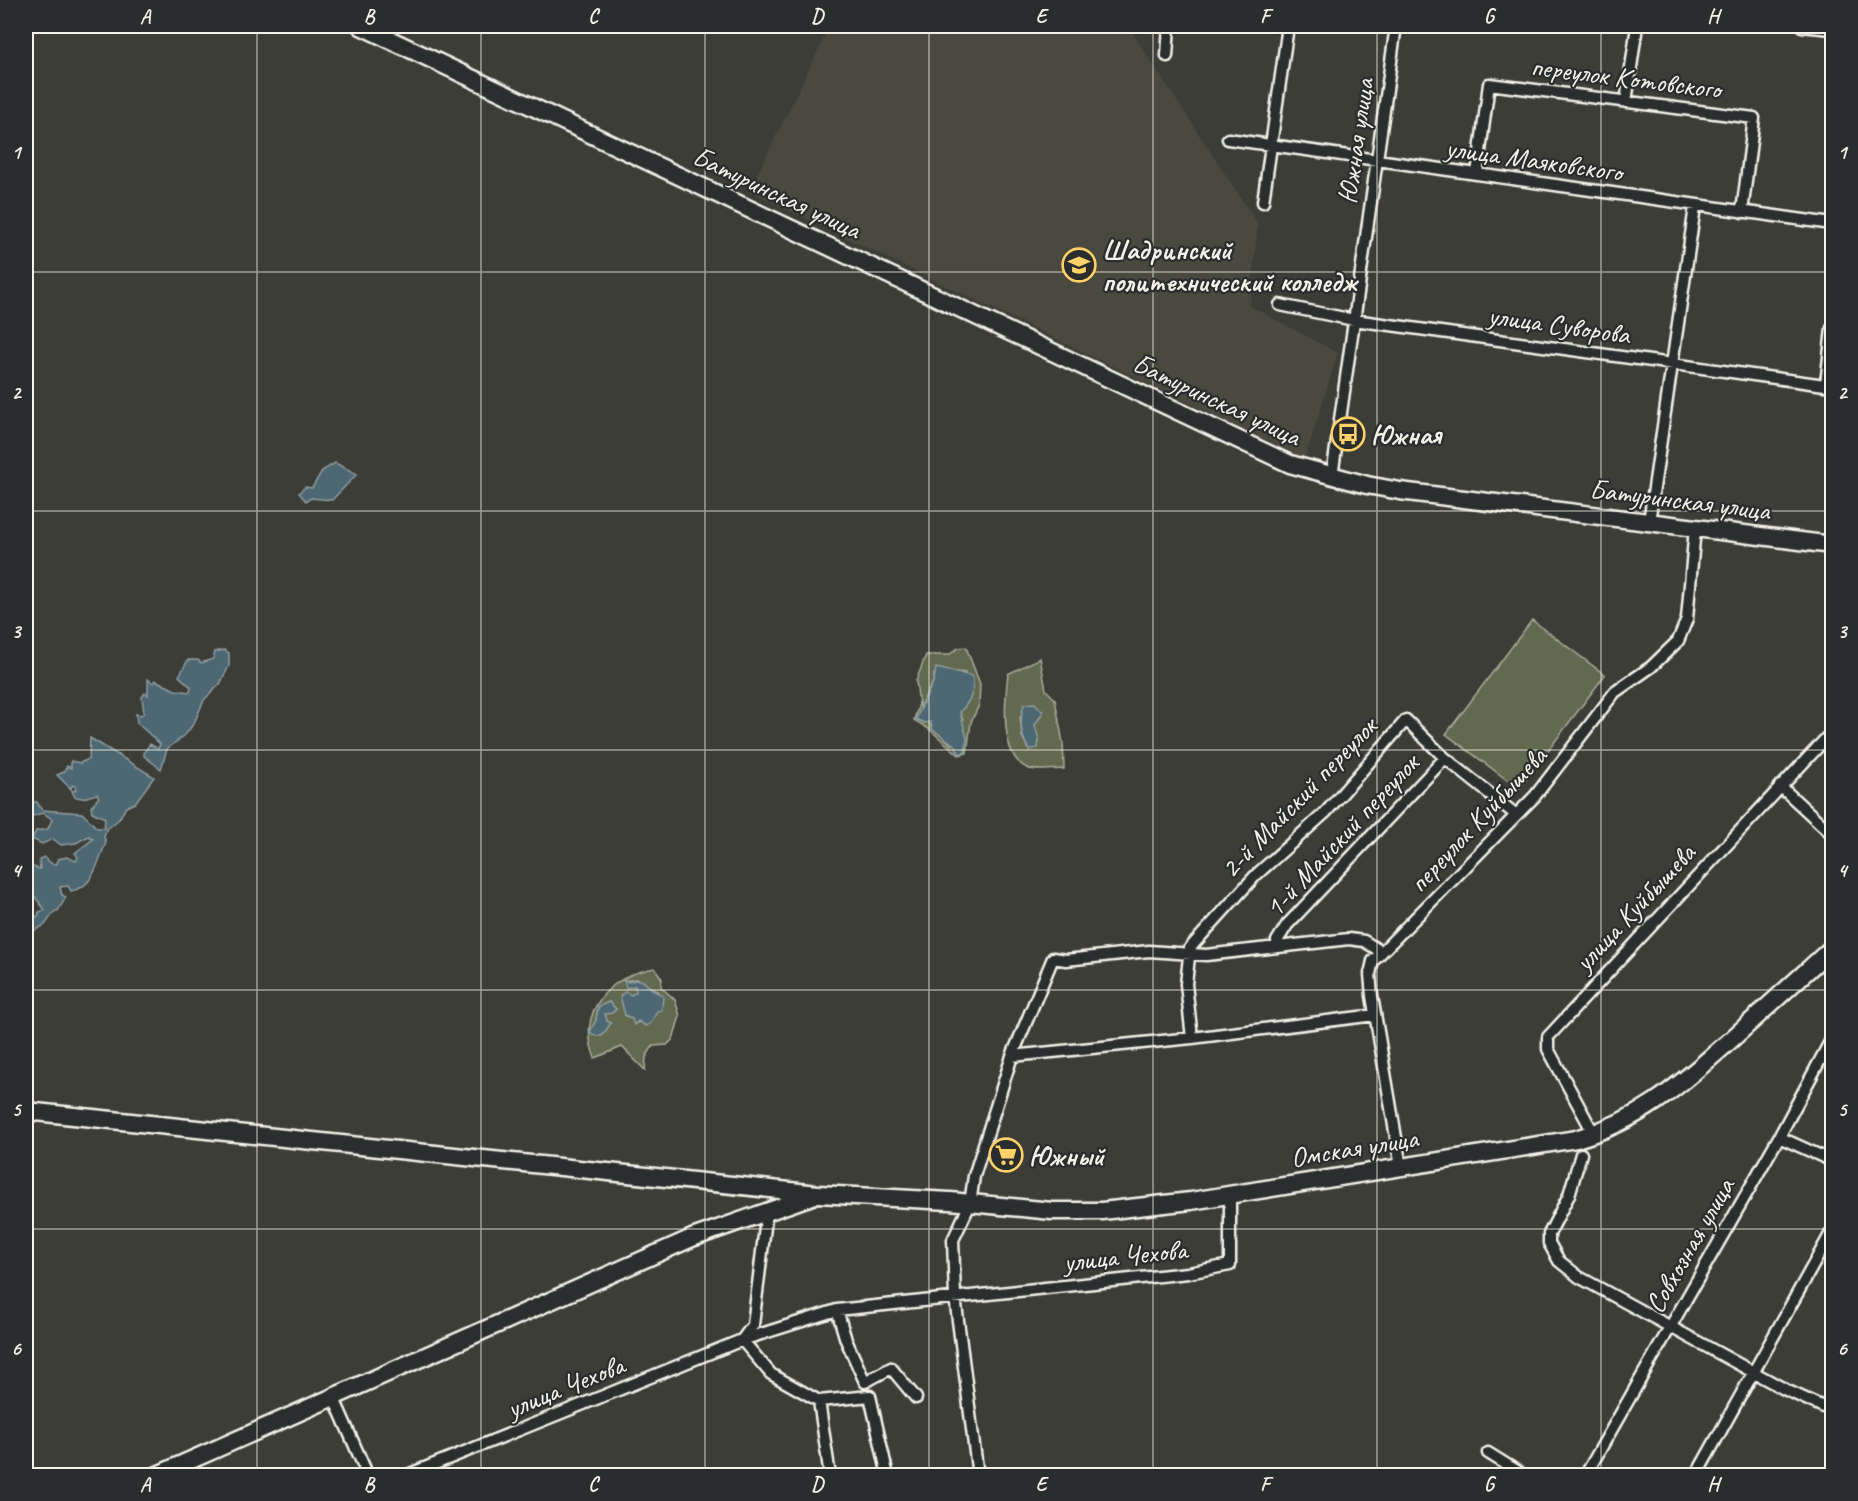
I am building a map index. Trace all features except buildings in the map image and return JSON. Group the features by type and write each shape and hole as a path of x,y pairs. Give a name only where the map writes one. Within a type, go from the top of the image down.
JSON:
{"street":[{"name":"Батуринская улица","path":"362,26 1270,456 1332,476 1400,491 1833,545"},
{"path":"1167,57 1169,26"},
{"path":"1263,202 1288,26"},
{"name":"Южная улица","path":"1332,476 1396,26"},
{"path":"1626,102 1636,26"},
{"path":"1802,26 1833,29"},
{"name":"переулок Котовского","path":"1477,174 1489,84 1754,118 1743,212"},
{"name":"улица Маяковского","path":"1228,139 1695,207 1833,224"},
{"path":"1648,522 1695,207"},
{"name":"улица Суворова","path":"1280,305 1354,320 1829,386"},
{"path":"1829,386 1833,328"},
{"name":"переулок Куйбышева","path":"1380,951 1405,931 1561,766 1615,692 1651,667 1678,641 1687,619 1695,528"},
{"name":"2-й Майский переулок","path":"1192,1038 1186,984 1190,948 1215,917 1282,849 1326,812 1406,720 1445,758 1515,814"},
{"name":"улица Куйбышева","path":"1594,1134 1548,1048 1548,1036 1833,732"},
{"name":"1-й Майский переулок","path":"1278,947 1277,941 1287,925 1445,758"},
{"path":"1780,786 1833,834"},
{"path":"978,1476 955,1298 953,1240 970,1204 977,1167 1012,1056 1053,958 1066,960 1149,951 1189,955 1349,939 1364,941 1380,951 1372,962 1370,974 1401,1167"},
{"name":"Омская улица","path":"26,1111 818,1194 1052,1211 1102,1211 1230,1195 1576,1139 1594,1134 1627,1121 1663,1099 1833,948"},
{"path":"1012,1056 1192,1038 1375,1015"},
{"name":"Совхозная улица","path":"1585,1476 1833,1038"},
{"path":"1779,1137 1833,1161"},
{"path":"1581,1154 1569,1195 1549,1234 1553,1254 1579,1277 1753,1372 1833,1411"},
{"path":"155,1476 188,1469 333,1396 692,1238 818,1194"},
{"name":"улица Чехова","path":"405,1476 742,1340 837,1310 1188,1273 1230,1265 1230,1195"},
{"path":"767,1212 753,1325 742,1340 771,1374 819,1401 870,1396 888,1476"},
{"path":"1698,1472 1831,1233"},
{"path":"837,1310 846,1341 865,1382 891,1368 916,1398"},
{"path":"333,1396 368,1476"},
{"path":"819,1401 830,1476"},
{"path":"1488,1453 1525,1476"}],"shaded area":[{"name":"Шадринский политехнический колледж","path":"830,26 1056,26 1064,29 1066,26 1128,26 1258,224 1250,306 1338,353 1305,459 749,191"}],"green space":[{"path":"1532,620 1605,675 1519,789 1446,734"},
{"path":"966,647 980,684 979,705 971,722 967,753 959,755 929,729 914,720 919,704 916,681 926,655 949,655 958,648","holes":["948,671 965,673 963,709 960,712 963,720 951,745 938,731 932,729 920,706 934,680 934,674"]},
{"path":"1040,658 1046,690 1055,699 1063,743 1064,769 1027,768 1018,762 1012,752 1008,740 1005,712 1008,674","holes":["1043,711 1035,725 1029,750 1022,736 1020,717"]},
{"path":"655,968 662,979 661,987 675,1000 680,1016 673,1039 667,1045 653,1046 646,1057 645,1070 622,1047 595,1058 590,1041 590,1032 590,1025 601,998 624,978","holes":["636,979 659,992 655,1016 634,1024 632,1019 625,1015 628,1002 636,992 636,986 624,981","609,1002 616,1009 612,1013 604,1014 607,1021 590,1032 596,1020 598,1007"]}],"water":[{"path":"335,463 357,474 332,500 311,498 306,501 299,493 305,487 312,488 322,471"},
{"path":"224,650 229,653 229,666 220,684 204,700 194,723 185,735 167,749 161,769 144,756 150,744 158,749 160,744 137,723 136,714 144,713 142,697 145,693 148,695 148,679 153,683 155,680 175,690 190,692 191,687 179,676 188,660 198,660 201,663 213,659 215,652"},
{"path":"936,668 972,676 971,696 960,712 967,738 965,752 959,754 956,746 932,729 931,722 924,723 916,719 934,680"},
{"path":"1035,703 1043,712 1035,725 1039,739 1038,748 1029,750 1022,733 1021,716 1024,704"},
{"path":"90,738 154,777 135,803 126,807 119,819 106,830 104,837 106,843 90,880 79,889 71,891 68,886 60,887 62,895 66,897 58,911 55,911 45,925 26,935 26,901 33,915 38,917 39,912 45,910 32,893 26,891 26,865 40,869 39,859 44,857 52,864 57,864 58,859 67,857 76,861 78,857 75,853 93,839 89,836 76,843 61,845 53,839 42,844 32,839 36,831 48,829 52,819 43,813 33,816 26,810 30,802 37,802 42,810 82,813 97,828 104,828 105,818 92,812 91,807 99,797 97,794 83,798 75,797 72,791 76,790 75,786 72,785 71,789 57,775 64,772 67,766 71,768 71,761 80,763 89,759"},
{"path":"624,979 628,982 642,981 663,995 662,1010 657,1011 651,1023 646,1026 638,1021 634,1025 632,1019 625,1015 620,996 625,992 631,995 636,992 635,986 626,988"},
{"path":"609,1002 616,1009 612,1013 605,1014 607,1021 611,1023 602,1036 596,1036 590,1032 596,1020 598,1007"}],"place":[{"name":"Шадринский политехнический колледж","path":"1079,265"},
{"name":"Южная","path":"1348,434"},
{"name":"Южный","path":"1006,1155"}]}
